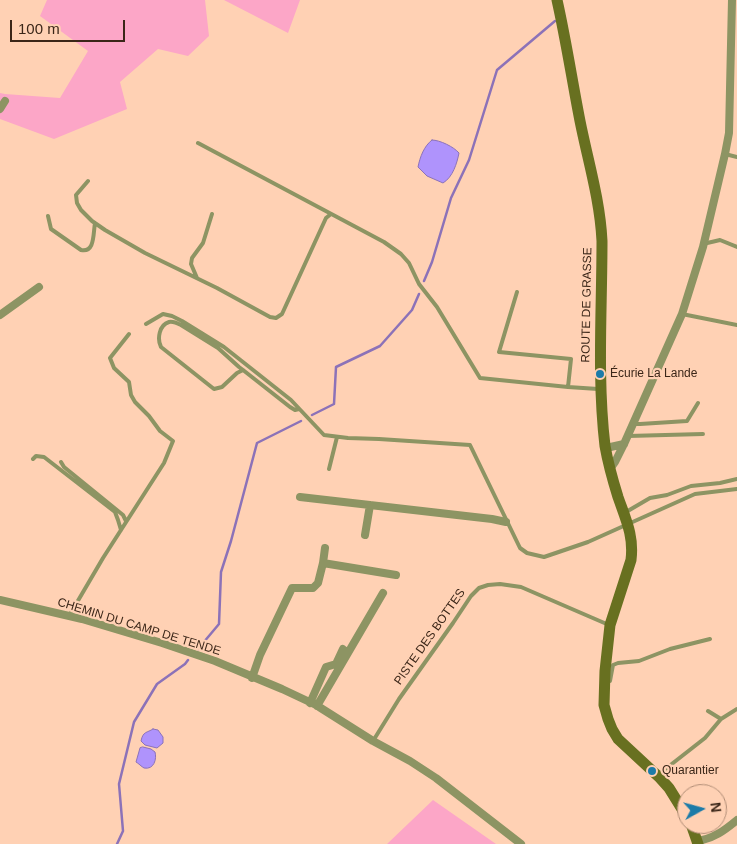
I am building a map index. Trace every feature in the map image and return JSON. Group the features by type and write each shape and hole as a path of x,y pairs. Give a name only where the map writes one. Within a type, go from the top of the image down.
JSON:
{"street":[{"name":"ROUTE DE GRASSE","path":"557,0 601,221 601,389 606,448 610,469 632,538 631,560 610,626 605,672 604,705 612,729 623,744 657,775 669,788 677,801"},
{"path":"610,469 628,436 682,314 703,244 729,133 732,0"},
{"path":"0,109 5,101"},
{"path":"0,315 39,287"},
{"path":"606,448 624,444"},
{"path":"300,497 506,522"},
{"path":"365,535 370,505"},
{"path":"252,678 260,655 292,588 313,588 318,583 325,548"},
{"path":"322,563 396,575"},
{"path":"314,705 383,593"},
{"name":"CHEMIN DU CAMP DE TENDE","path":"0,600 69,616 162,643 215,661 282,689 314,705 410,761 436,778 521,844"},
{"path":"314,705 326,667 336,664 344,649"},
{"path":"698,843 711,838 737,820"}],"lane":[{"path":"198,143 384,242 401,254 409,262 419,284 436,307 480,378 601,389"},
{"path":"725,154 737,156"},
{"path":"88,181 76,195 77,203 94,223 146,253 217,288 263,314 276,318 282,314 326,218 332,214"},
{"path":"197,278 191,264 192,258 203,243 212,214"},
{"path":"48,216 51,229 85,251 92,245 94,223"},
{"path":"703,244 720,240 737,247"},
{"path":"517,292 499,352 571,359 568,387"},
{"path":"146,324 163,314 172,316 224,347 291,400 324,435 470,445 506,522 520,548 527,553 544,557 588,542 695,494 737,489"},
{"path":"682,314 737,325"},
{"path":"243,370 222,387 214,389 161,347 159,343 163,326 169,322 181,324 218,348 295,410 299,409"},
{"path":"69,616 120,530 164,463 173,441 160,431 135,402 131,395 129,382 114,368 110,358 129,334"},
{"path":"633,424 687,421 698,403"},
{"path":"628,436 703,434"},
{"path":"329,469 337,437"},
{"path":"33,459 36,456 44,457 115,512 120,530"},
{"path":"62,462 64,467 123,515 126,521"},
{"path":"624,513 650,498 667,495 691,486 737,479"},
{"name":"PISTE DES BOTTES","path":"373,741 399,699 471,596 479,588 500,584 521,587 610,626"},
{"path":"604,691 608,686 613,665 618,662 639,660 670,649 710,639"},
{"path":"657,775 705,738 721,719 737,708"},
{"path":"708,711 721,719"}],"shaded area":[{"path":"47,0 205,0 209,36 188,56 158,49 120,82 127,109 54,139 0,119 0,93 60,98 88,51 40,16"},
{"path":"224,0 300,0 288,33"},
{"path":"432,140 447,144 459,153 452,174 443,183 427,176 418,167 423,152"},
{"path":"153,729 158,730 163,737 163,743 157,748 145,745 141,741 144,734"},
{"path":"143,747 155,752 156,758 154,763 147,768 136,762 140,748"},
{"path":"433,800 496,844 387,844"}],"waterway":[{"path":"424,281 432,262 451,198 469,160 497,70 555,21"},
{"path":"312,415 334,404 336,367 380,346 412,310 419,294"},
{"path":"198,649 219,624 221,572 257,443 301,421"},
{"path":"117,844 123,831 119,784 134,722 157,684 188,660"}],"place":[{"name":"Écurie La Lande","path":"600,374"},
{"name":"Quarantier","path":"652,771"}]}
